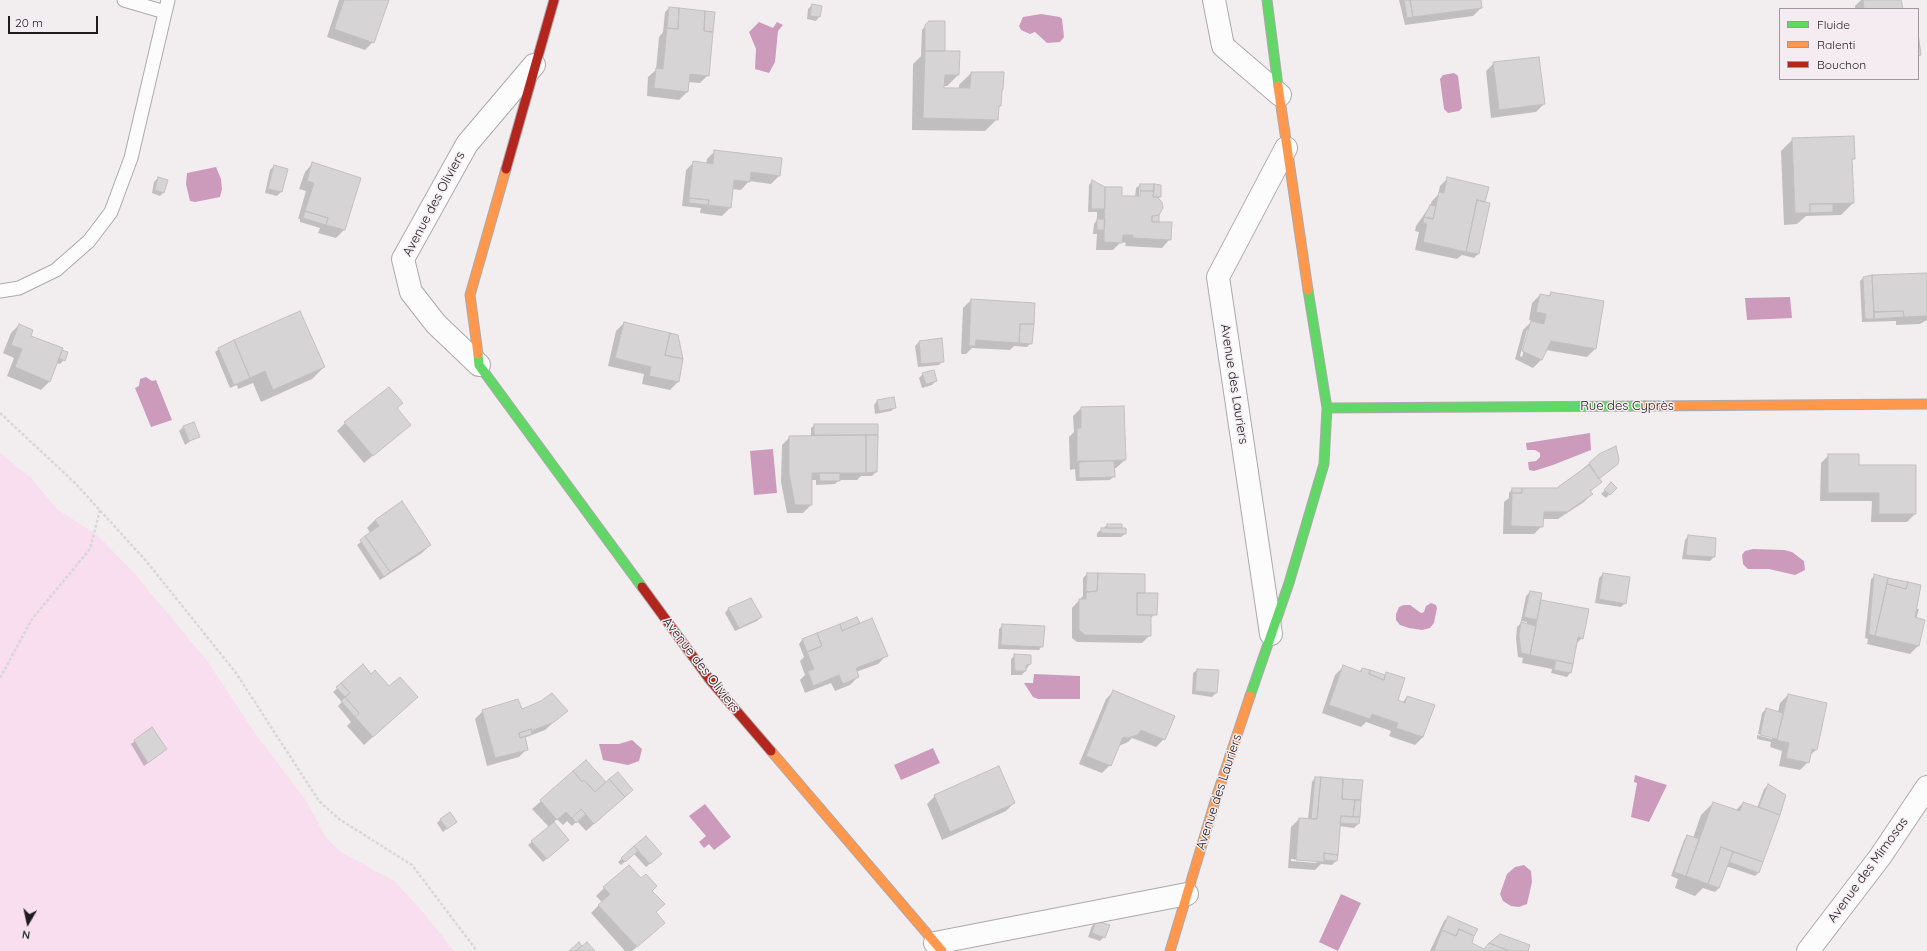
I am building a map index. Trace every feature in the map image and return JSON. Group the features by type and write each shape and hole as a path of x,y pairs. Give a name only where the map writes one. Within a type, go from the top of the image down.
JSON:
{"street":[{"name":"Avenue des Oliviers","path":"479,365 470,295 534,64 554,0"},
{"path":"1214,0 1223,46 1280,95"},
{"name":"Avenue des Lauriers","path":"1170,951 1216,798 1289,583 1324,464 1327,408 1286,148 1267,0"},
{"name":"Avenue des Oliviers","path":"534,64 467,144 403,259 411,292 436,324 479,365 710,680 938,947"},
{"name":"Avenue des Lauriers","path":"1272,634 1218,277 1286,148"},
{"name":"Rue des Cyprès","path":"1327,408 1927,404"},
{"name":"Avenue des Mimosas","path":"1808,951 1880,857 1927,787"},
{"path":"938,947 1187,894"}],"lane":[{"path":"0,291 20,288 56,270 89,241 111,212 131,158 166,6 124,0"}],"path":[{"path":"0,413 75,483 147,562 236,673 319,801 339,819 412,864 476,951"},
{"path":"0,678 32,618 90,549 100,510"}],"shaded area":[{"path":"1041,14 1060,17 1062,19 1064,37 1060,42 1047,43 1035,32 1030,34 1021,30 1019,26 1023,17"},
{"path":"759,22 773,28 777,22 783,25 778,31 775,62 769,73 755,69 756,49 749,32"},
{"path":"1454,73 1458,76 1462,108 1459,111 1448,113 1444,109 1440,79 1443,75"},
{"path":"216,167 221,179 222,189 220,197 195,202 190,201 186,184 187,173"},
{"path":"1790,297 1792,318 1747,320 1745,298"},
{"path":"146,377 152,381 156,380 172,420 151,427 135,388 139,386 140,379"},
{"path":"1590,433 1591,450 1553,465 1534,471 1529,470 1528,462 1536,461 1540,457 1540,453 1535,450 1527,450 1526,443"},
{"path":"773,449 777,493 754,495 750,451"},
{"path":"0,453 31,478 57,509 97,535 134,573 208,662 255,733 307,802 326,838 341,852 394,881 418,906 454,951 0,951"},
{"path":"1753,549 1784,550 1792,552 1804,561 1805,570 1795,575 1769,569 1748,569 1743,564 1742,555 1745,551"},
{"path":"1431,603 1436,605 1437,608 1434,623 1430,628 1422,630 1409,628 1400,625 1396,620 1396,614 1399,607 1410,605 1421,613 1424,612 1426,606"},
{"path":"1034,674 1080,676 1080,699 1038,699 1033,697 1024,683 1033,683"},
{"path":"632,740 642,749 639,761 628,765 603,760 599,744 619,744"},
{"path":"933,748 940,763 901,780 894,765"},
{"path":"1635,775 1667,785 1649,822 1631,817 1637,783 1634,782"},
{"path":"705,804 731,837 714,850 709,844 704,848 699,842 706,836 689,816"},
{"path":"1524,865 1531,871 1532,882 1527,904 1519,907 1511,906 1503,901 1500,894 1507,874 1515,867"},
{"path":"1341,894 1361,903 1338,951 1319,942"}],"building":[{"path":"344,0 389,0 374,43 334,29"},
{"path":"1404,0 1410,0 1413,17 1407,18"},
{"path":"1410,0 1481,0 1482,8 1413,17"},
{"path":"1863,0 1901,0 1903,8 1864,8"},
{"path":"812,4 822,6 820,17 810,16"},
{"path":"669,7 679,8 678,29 667,28"},
{"path":"679,8 705,11 704,31 713,32 709,76 690,74 688,92 654,88 656,68 663,69 667,28 678,29"},
{"path":"705,11 715,12 713,32 704,31"},
{"path":"929,21 945,21 945,51 925,51 925,25"},
{"path":"1919,40 1921,55 1919,56"},
{"path":"925,51 960,51 959,75 945,75 944,88 970,88 971,72 1004,72 1001,106 999,106 998,120 923,118"},
{"path":"1539,57 1545,104 1499,110 1493,62"},
{"path":"1854,136 1855,159 1852,159 1854,203 1810,204 1810,213 1795,213 1792,138"},
{"path":"714,150 782,158 780,176 751,172 750,182 734,180 731,208 708,205 709,200 689,198 693,161 713,164"},
{"path":"312,162 361,178 345,230 326,225 328,218 305,211 314,183 307,181"},
{"path":"274,165 288,169 282,192 268,189"},
{"path":"158,177 168,180 164,193 155,190"},
{"path":"1447,177 1489,187 1485,202 1477,200 1466,252 1423,242 1427,224 1423,223 1424,217 1433,219 1439,192 1444,193"},
{"path":"1092,180 1105,187 1105,209 1091,209"},
{"path":"1140,184 1154,184 1154,191 1140,191"},
{"path":"1154,184 1161,185 1161,197 1153,197"},
{"path":"1105,187 1122,187 1122,196 1140,196 1140,191 1154,191 1153,197 1157,197 1162,202 1163,208 1159,215 1152,216 1152,222 1172,222 1171,240 1133,238 1133,235 1123,235 1122,243 1104,242"},
{"path":"689,198 709,200 708,205 689,203"},
{"path":"1477,200 1490,203 1479,254 1466,252"},
{"path":"1810,204 1833,204 1833,212 1810,213"},
{"path":"1430,205 1436,206 1433,219 1424,217"},
{"path":"305,211 328,218 326,225 303,218"},
{"path":"1159,215 1159,222 1152,222 1152,216"},
{"path":"1097,219 1105,219 1104,230 1097,230"},
{"path":"1927,273 1927,316 1904,317 1903,311 1874,312 1872,275"},
{"path":"1872,275 1874,319 1865,319 1863,277"},
{"path":"1551,292 1604,301 1596,349 1551,341 1542,360 1522,351 1531,321 1544,324 1546,314 1536,312 1540,294 1550,296"},
{"path":"971,299 1035,303 1034,324 1020,324 1019,343 976,340 975,346 969,346"},
{"path":"300,311 325,367 273,390 265,371 250,378 234,340"},
{"path":"1903,311 1904,317 1874,319 1874,312"},
{"path":"624,322 670,333 665,355 683,359 679,382 649,376 651,367 615,358"},
{"path":"19,324 33,330 31,336 63,348 50,382 15,367 22,349 11,345"},
{"path":"1020,324 1034,324 1032,344 1019,343"},
{"path":"670,333 678,335 683,359 665,355"},
{"path":"942,338 944,362 921,364 919,341"},
{"path":"234,340 250,378 234,385 218,348"},
{"path":"62,350 68,352 65,361 59,358"},
{"path":"934,370 937,381 926,384 922,373"},
{"path":"389,387 403,403 397,408 411,425 373,456 344,422"},
{"path":"894,397 896,408 879,411 877,400"},
{"path":"1124,406 1126,460 1077,462 1077,428 1081,428 1081,407"},
{"path":"194,422 200,437 189,441 183,426"},
{"path":"814,424 878,424 878,435 814,435"},
{"path":"866,435 866,473 812,473 812,505 795,505 789,473 789,436"},
{"path":"866,435 878,435 877,472 866,473"},
{"path":"1616,446 1619,459 1618,464 1599,479 1589,463 1599,454"},
{"path":"1828,454 1859,454 1859,465 1916,465 1916,514 1879,514 1879,493 1828,493"},
{"path":"1079,461 1114,461 1115,477 1079,478"},
{"path":"1589,465 1602,482 1590,491 1593,494 1567,512 1544,512 1543,527 1511,526 1512,493 1522,493 1522,488 1559,488 1558,487"},
{"path":"819,473 840,473 840,481 820,481"},
{"path":"1611,482 1617,488 1610,495 1604,490"},
{"path":"1512,488 1522,488 1522,493 1512,493"},
{"path":"402,501 431,545 390,572 365,536 379,526 375,520"},
{"path":"1107,524 1122,524 1122,528 1107,528"},
{"path":"1101,528 1126,528 1126,534 1101,533"},
{"path":"1688,535 1716,538 1715,557 1686,555"},
{"path":"365,536 390,572 384,577 360,540"},
{"path":"1087,573 1098,573 1097,591 1086,592"},
{"path":"1098,573 1145,574 1145,593 1137,593 1137,615 1151,615 1151,636 1085,635 1079,630 1079,599 1086,599 1086,592 1097,591"},
{"path":"1603,573 1630,577 1626,604 1599,599"},
{"path":"1874,574 1888,578 1875,636 1869,634"},
{"path":"1888,578 1908,582 1906,589 1887,584"},
{"path":"1908,582 1921,585 1915,617 1925,620 1919,646 1875,636 1887,584 1906,589"},
{"path":"1530,591 1542,593 1537,620 1524,617"},
{"path":"1137,593 1158,593 1157,615 1137,615"},
{"path":"751,598 762,617 739,628 728,608"},
{"path":"1541,600 1589,609 1583,639 1578,637 1573,664 1530,655"},
{"path":"857,617 860,623 842,631 840,624"},
{"path":"872,618 888,656 856,668 859,677 843,684 839,675 813,686 808,671 814,669 807,652 822,646 817,633 840,624 842,631"},
{"path":"1521,622 1536,626 1530,655 1521,653 1519,635"},
{"path":"1002,624 1045,626 1043,647 1001,645"},
{"path":"817,633 822,646 807,652 802,639"},
{"path":"1014,654 1031,655 1031,664 1026,665 1026,671 1015,671"},
{"path":"1556,660 1573,664 1571,673 1554,670"},
{"path":"363,664 371,674 375,670 389,686 400,677 418,697 373,737 355,717 359,713 345,697 350,693 341,683"},
{"path":"1343,665 1361,672 1362,668 1370,670 1369,674 1384,680 1386,672 1405,678 1398,700 1405,703 1407,696 1435,705 1423,737 1396,728 1398,723 1372,714 1370,719 1329,705"},
{"path":"1197,669 1219,670 1217,693 1195,691"},
{"path":"1370,670 1385,675 1384,680 1369,674"},
{"path":"341,683 350,693 345,697 336,687"},
{"path":"1113,690 1175,716 1165,740 1141,730 1137,735 1128,738 1123,737 1111,766 1086,756"},
{"path":"552,693 568,711 554,722 531,731 531,729 519,733 520,738 525,736 528,750 495,758 482,710 518,699 522,709 541,701"},
{"path":"1788,694 1827,703 1817,750 1812,749 1809,763 1786,758 1789,743 1777,740"},
{"path":"345,697 359,713 355,717 341,701"},
{"path":"1766,708 1783,713 1777,739 1760,735"},
{"path":"152,727 167,749 148,763 134,740"},
{"path":"531,729 532,734 520,738 519,733"},
{"path":"586,760 606,782 595,792 584,780 582,782 573,771"},
{"path":"999,766 1015,803 950,832 934,795"},
{"path":"573,771 582,782 584,780 595,792 609,779 625,797 594,824 581,809 572,818 566,812 557,820 540,800"},
{"path":"618,772 633,790 625,797 609,779"},
{"path":"1315,777 1321,777 1317,819 1311,819"},
{"path":"1321,777 1343,779 1342,799 1355,800 1353,817 1341,816 1338,855 1324,853 1324,862 1296,860 1299,818 1317,819"},
{"path":"1343,779 1363,780 1361,800 1342,799"},
{"path":"1768,784 1786,795 1780,815 1759,807"},
{"path":"1355,800 1361,800 1360,817 1353,817"},
{"path":"1713,802 1740,811 1743,802 1780,815 1763,862 1721,847 1708,884 1686,876"},
{"path":"581,809 586,814 576,823 572,818"},
{"path":"450,812 457,822 447,829 440,819"},
{"path":"1341,816 1360,817 1359,824 1340,823"},
{"path":"554,822 569,840 547,859 531,841"},
{"path":"1687,835 1699,839 1686,876 1674,872"},
{"path":"646,836 662,854 650,864 634,846"},
{"path":"634,846 638,851 625,862 621,858"},
{"path":"1721,847 1733,852 1719,888 1708,884"},
{"path":"1733,852 1763,862 1759,873 1729,862"},
{"path":"1324,853 1338,855 1337,861 1324,860"},
{"path":"629,865 641,878 646,874 657,886 652,891 665,904 656,912 665,923 637,947 598,905 610,894 603,887"},
{"path":"1448,916 1478,929 1474,936 1459,929 1456,936 1442,930"},
{"path":"1096,921 1110,925 1105,938 1092,933"},
{"path":"1459,929 1474,936 1472,943 1484,949 1489,943 1509,951 1434,951 1442,930 1456,936"},
{"path":"1500,934 1530,945 1528,951 1509,951 1489,943"},
{"path":"579,942 582,946 576,951 569,951"},
{"path":"587,942 595,951 576,951 582,946"}],"traffic: fast":[{"path":"1267,0 1278,86"},
{"path":"1250,696 1289,583 1324,464 1327,408 1308,290"},
{"path":"478,354 479,365 642,587"},
{"path":"1327,408 1645,406"}],"traffic: slow":[{"path":"1278,86 1308,290"},
{"path":"478,354 470,295 506,169"},
{"path":"1645,406 1927,404"},
{"path":"1170,951 1216,798 1250,696"},
{"path":"771,751 942,951"}],"traffic: jam":[{"path":"506,169 554,0"},
{"path":"642,587 710,680 771,751"}]}
